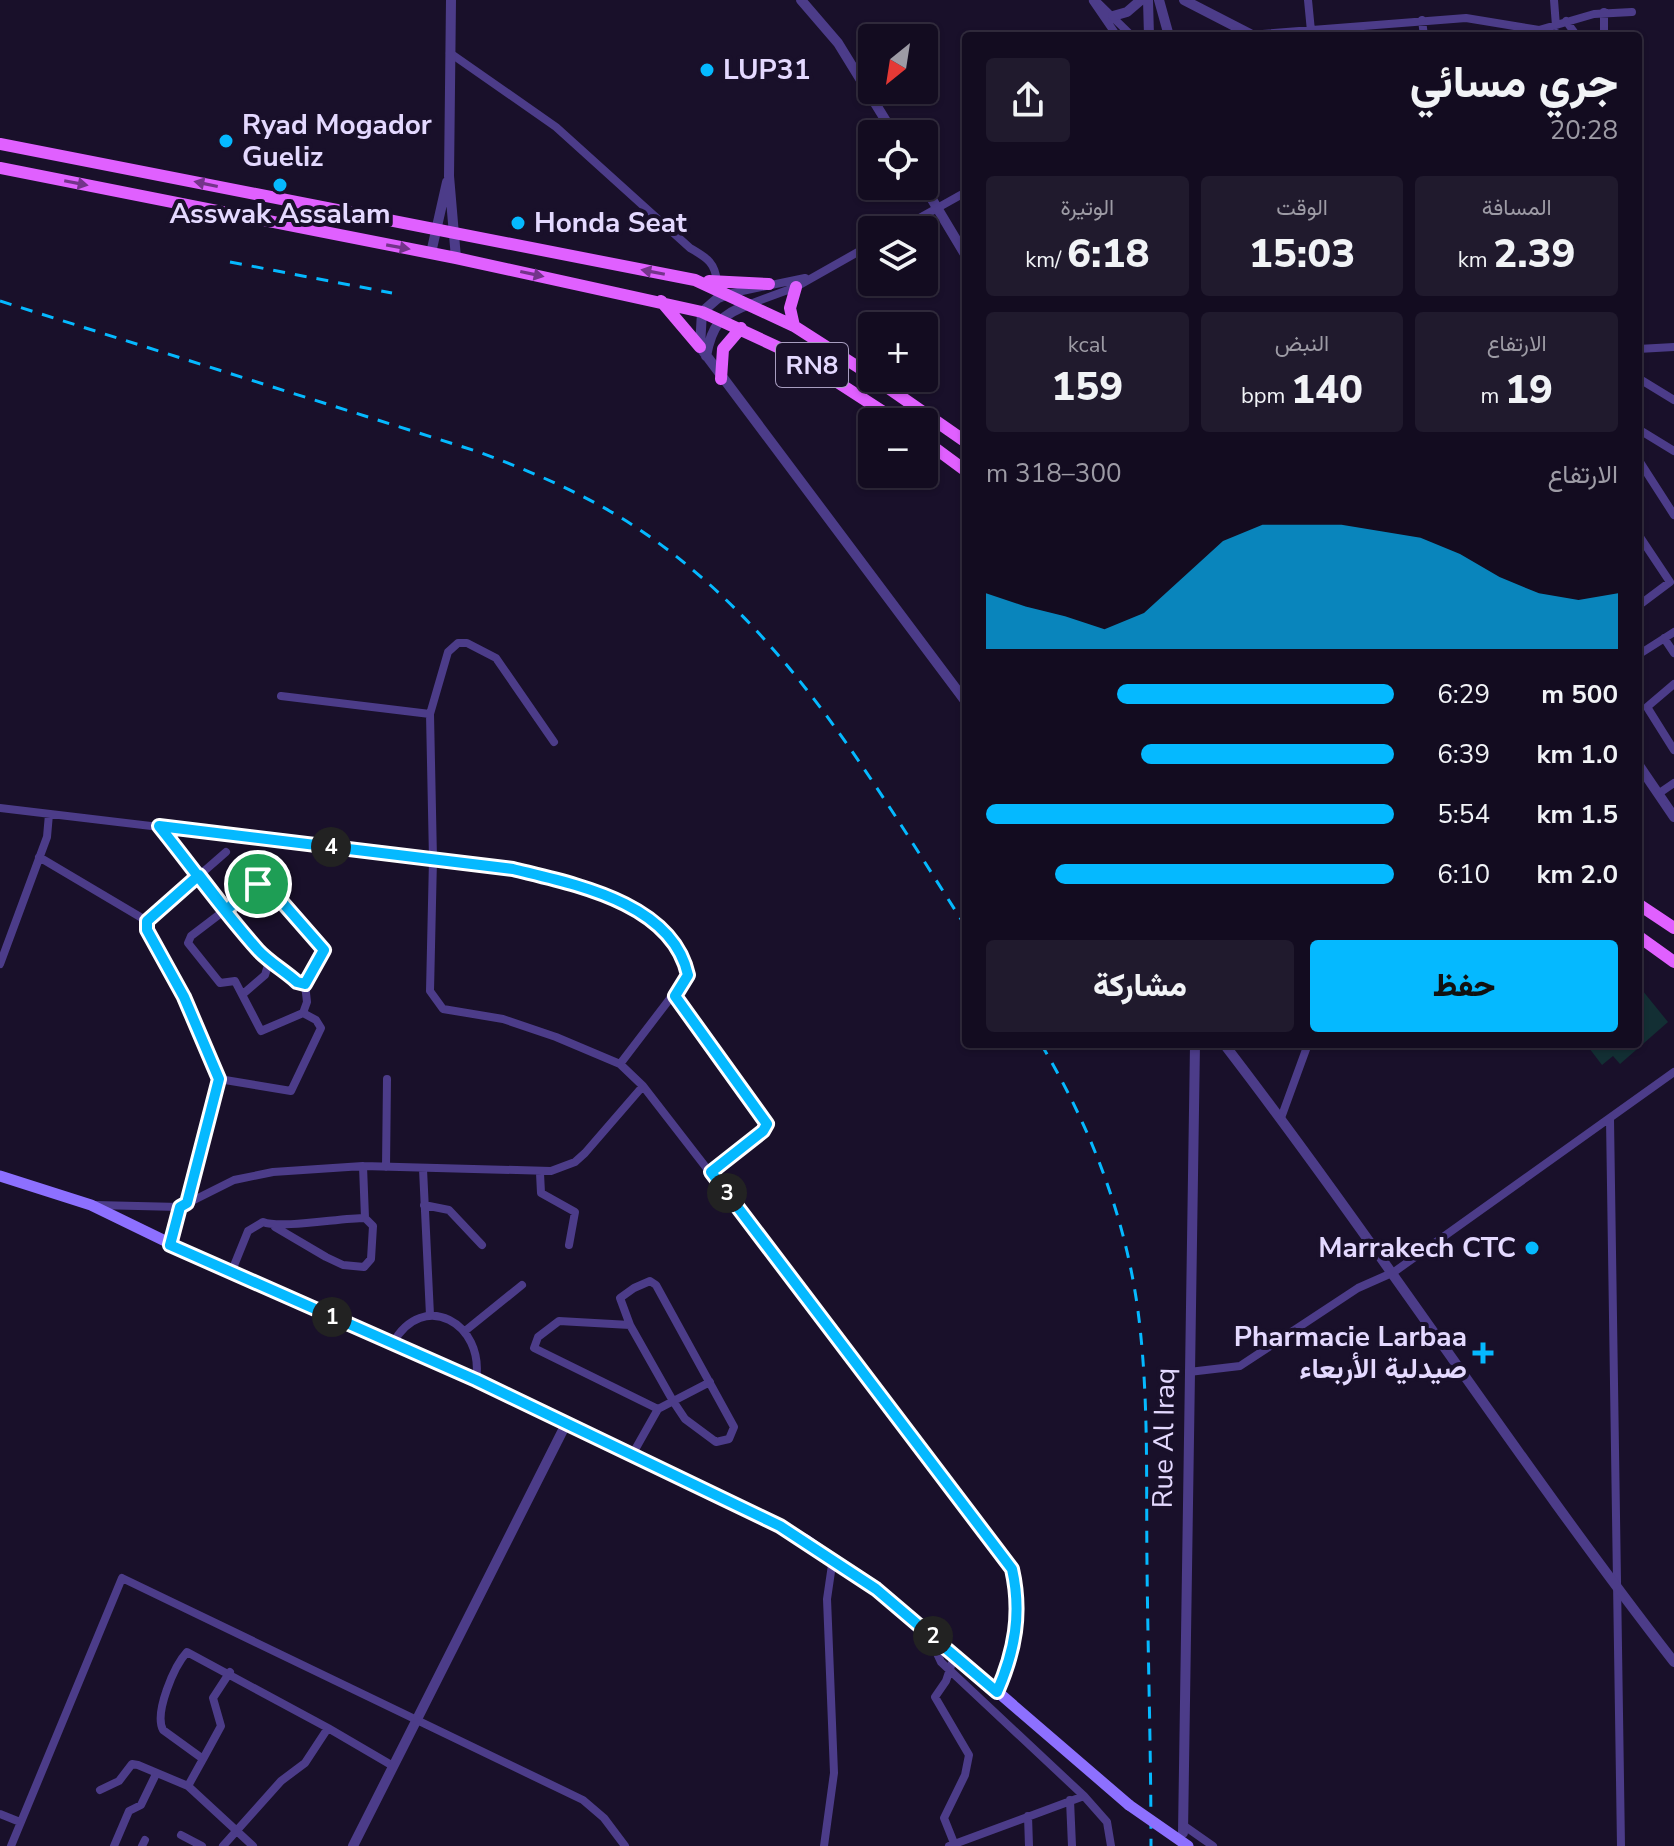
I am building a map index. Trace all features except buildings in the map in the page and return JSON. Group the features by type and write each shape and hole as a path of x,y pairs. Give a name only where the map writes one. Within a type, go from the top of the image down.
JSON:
{"main road":[{"name":"RN8","path":"0,144 456,236 695,280 794,326 858,367"},
{"name":"RN8","path":"0,168 456,258 702,312 741,328 825,373 878,408"},
{"path":"695,280 769,284"},
{"path":"794,326 790,308 796,287"},
{"path":"661,301 703,351"},
{"path":"721,379 723,349 741,328"},
{"name":"RN8","path":"894,392 962,439"},
{"path":"938,450 962,468"},
{"path":"1642,907 1674,928"},
{"path":"1642,939 1674,962"},
{"path":"0,1176 91,1205 231,1273 567,1422 769,1520 833,1558 926,1630 1129,1805 1188,1846"}],"street":[{"path":"451,0 449,176 456,258"},
{"path":"801,0 838,43 885,120"},
{"path":"1094,0 1128,32"},
{"path":"1094,0 1114,32"},
{"path":"1113,16 1127,12 1141,0"},
{"path":"1148,0 1149,32"},
{"path":"1159,0 1168,32"},
{"path":"1184,0 1246,32"},
{"path":"1308,0 1311,31"},
{"path":"1554,0 1556,26"},
{"path":"1299,32 1350,32 1422,20 1480,19 1533,29 1556,26 1604,12 1630,12 1628,0"},
{"path":"1604,12 1604,32"},
{"path":"1422,20 1424,32"},
{"path":"1566,21 1574,32"},
{"path":"450,53 556,127 690,248 709,259 715,266 717,282"},
{"path":"431,253 449,176"},
{"path":"925,216 962,194"},
{"path":"933,200 962,249"},
{"path":"703,351 720,318 796,287 858,251"},
{"path":"809,277 718,298 702,312 703,351 962,697"},
{"path":"1642,349 1674,347"},
{"path":"1642,380 1674,400"},
{"path":"1642,431 1671,449 1674,438"},
{"path":"1642,465 1674,515"},
{"path":"1642,540 1670,582 1642,603"},
{"path":"1642,556 1649,551"},
{"path":"1642,652 1674,632"},
{"path":"1664,638 1674,653"},
{"path":"554,742 496,658 467,643 458,643 448,652 430,714 433,859 430,991 434,1000 443,1009 503,1019 620,1064 643,1086 1012,1569 1017,1599 1014,1647 997,1692"},
{"path":"1674,684 1647,707 1674,750"},
{"path":"281,696 430,714"},
{"path":"1666,736 1674,730"},
{"path":"1642,770 1674,817"},
{"path":"1658,794 1674,783"},
{"path":"0,808 513,869 567,882 614,899 661,930 685,963 688,975 675,996 620,1064"},
{"path":"0,964 47,837 49,814"},
{"path":"159,826 270,959 297,982 305,984"},
{"path":"170,1245 219,1079 184,997 147,930 147,921 226,852"},
{"path":"39,857 147,921"},
{"path":"265,883 324,950 305,984 307,1002 303,1013 261,1031 233,979 220,983 188,943 191,936 258,884 265,883"},
{"path":"243,994 265,975 270,959"},
{"path":"675,996 767,1124 763,1131 711,1172"},
{"path":"219,1079 291,1091 321,1028 316,1020 303,1013"},
{"name":"Rue Al Iraq","path":"1183,1829 1195,1048"},
{"path":"1227,1048 1394,1272 1619,1590 1674,1662"},
{"path":"1281,1118 1307,1048"},
{"path":"1189,1372 1240,1366 1358,1288 1394,1272 1674,1072"},
{"path":"386,1167 387,1079"},
{"path":"91,1205 184,1205 234,1180 254,1175 363,1166 540,1173 562,1169 575,1162 643,1086"},
{"path":"1610,1119 1621,1846"},
{"path":"231,1273 252,1227 263,1222 326,1257 364,1267 371,1259 374,1244 373,1226 365,1218 363,1166"},
{"path":"423,1169 430,1315"},
{"path":"540,1173 541,1193 575,1212 569,1245"},
{"path":"424,1205 449,1210 482,1245"},
{"path":"275,1227 291,1222 365,1218"},
{"path":"650,1281 656,1285 734,1427 729,1439 716,1442 673,1401 630,1325 620,1298 650,1281"},
{"path":"465,1331 522,1285"},
{"path":"393,1343 402,1328 415,1319 430,1315 451,1322 465,1331 477,1352 476,1380"},
{"path":"630,1325 559,1321 538,1337 534,1348 658,1409"},
{"path":"632,1455 658,1409 710,1382"},
{"path":"353,1846 567,1422"},
{"path":"824,1846 834,1773 827,1599 833,1558"},
{"path":"11,1846 122,1578 583,1800 604,1818 625,1846"},
{"path":"926,1630 936,1654 950,1671 1084,1796 1107,1822 1111,1846"},
{"path":"203,1759 160,1726 168,1692 187,1652 230,1672 393,1766"},
{"path":"955,1654 936,1699 969,1755 965,1775 944,1818 950,1845 1084,1796"},
{"path":"188,1786 221,1726 213,1698 230,1672"},
{"path":"223,1846 281,1781 297,1772 328,1728"},
{"path":"100,1790 119,1781 132,1764 188,1786 253,1846"},
{"path":"114,1846 129,1811 141,1805 156,1774"},
{"path":"1070,1800 1072,1846"},
{"path":"0,1814 20,1822"},
{"path":"1028,1816 1029,1846"},
{"path":"1183,1829 1213,1846"},
{"path":"181,1835 202,1846"}],"green space":[{"path":"1642,990 1668,1022 1642,1045"},
{"path":"1589,1048 1638,1048 1620,1064 1613,1056 1602,1065"}],"railway":[{"path":"230,262 392,293"},
{"path":"0,301 476,451 561,486 640,530 692,569 740,613 783,661 860,763 962,921"},
{"path":"1043,1048 1075,1107 1103,1172 1124,1240 1138,1311 1146,1438 1151,1846"}],"place":[{"name":"LUP31","path":"707,70"},
{"name":"Ryad Mogador Gueliz","path":"226,141"},
{"name":"Asswak Assalam","path":"280,185"},
{"name":"Honda Seat","path":"518,223"},
{"name":"Marrakech CTC","path":"1532,1248"},
{"name":"Pharmacie Larbaa صيدلية الأربعاء","path":"1483,1353"}],"route":[{"path":"258,884 226,910 199,875 147,921 147,930 184,997 219,1079 219,1090 203,1135 187,1203 180,1207 170,1245 567,1422 806,1540 898,1606 997,1692 1014,1647 1017,1599 1012,1569 711,1172 763,1131 767,1124 675,996 688,975 685,963 661,930 614,899 567,882 513,869 159,826 199,875 219,900 226,910 260,951 297,982 305,984 324,950 268,886 262,882 258,884"}]}
